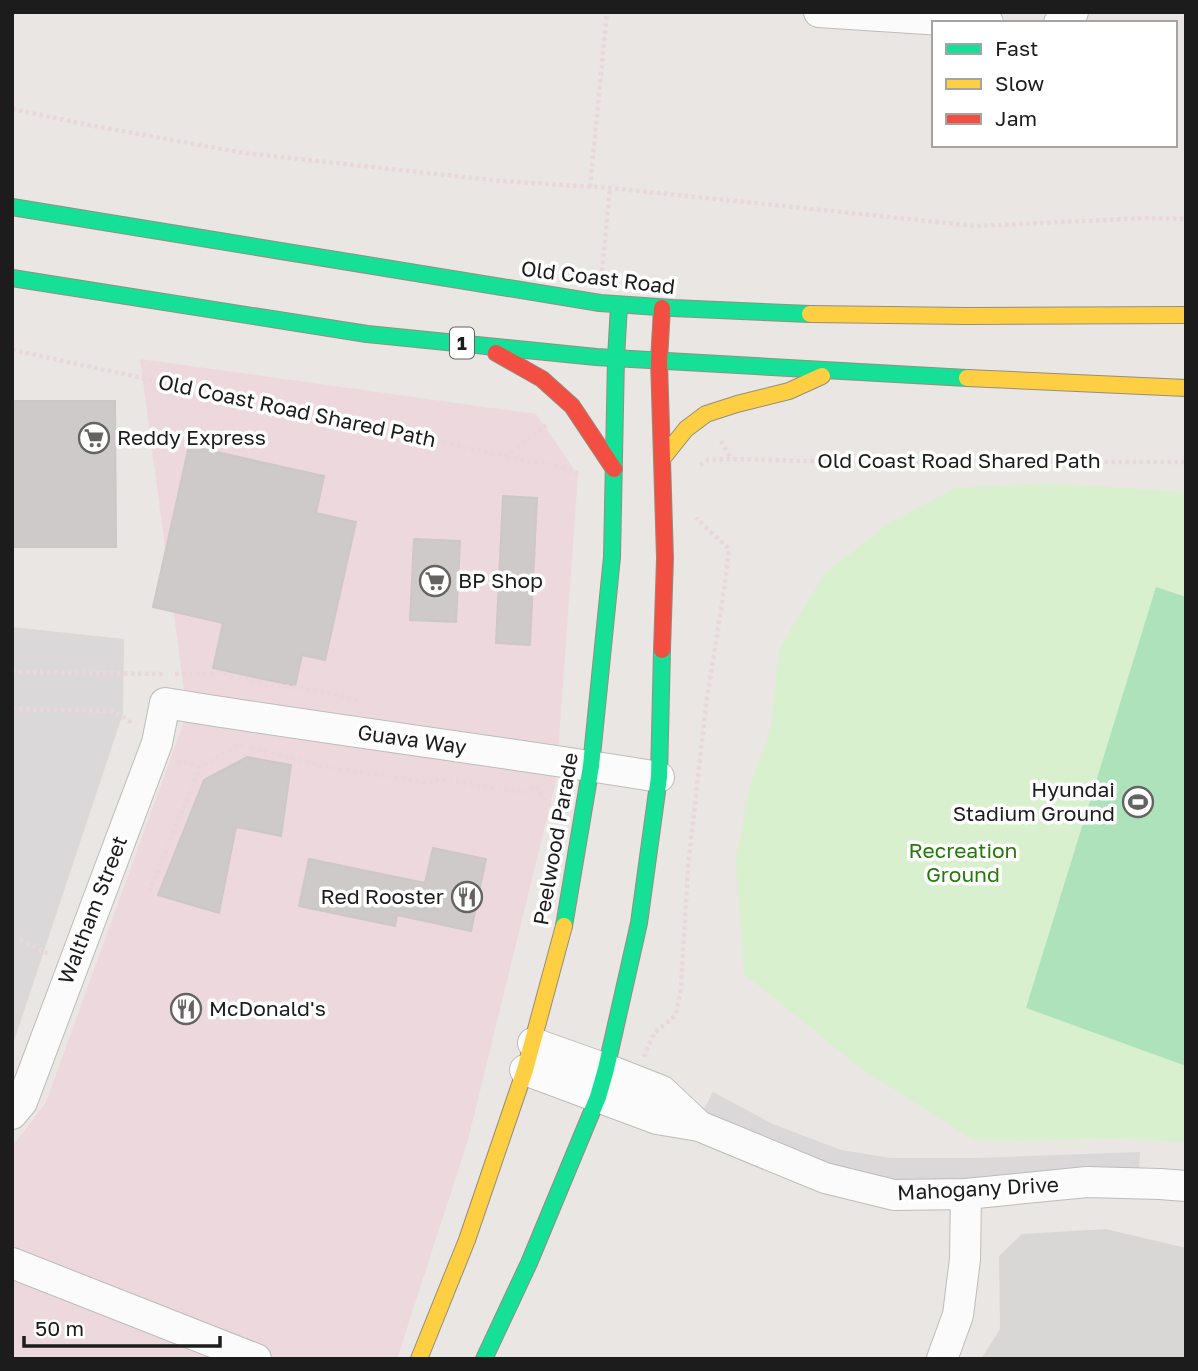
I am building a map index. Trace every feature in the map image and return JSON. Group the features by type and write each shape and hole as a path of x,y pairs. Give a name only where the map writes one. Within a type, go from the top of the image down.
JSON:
{"main road":[{"name":"Old Coast Road","path":"12,207 587,301 662,309 861,314 1186,315"},
{"name":"1","path":"12,278 367,334 616,358 1186,388"},
{"name":"Peelwood Parade","path":"419,1359 467,1240 529,1057 566,917 591,765 612,557 619,305"},
{"path":"484,1359 529,1263 597,1097 606,1069 639,923 659,777 665,558 659,361 662,309"},
{"path":"483,345 542,379 572,406 614,469"},
{"path":"662,459 686,429 706,414 789,391 833,371"}],"street":[{"path":"819,12 957,21"},
{"name":"Guava Way","path":"165,703 659,777"},
{"name":"Waltham Street","path":"12,1114 22,1102 156,743 165,703"},
{"name":"Mahogany Drive","path":"529,1057 606,1069 662,1091 699,1126"},
{"name":"Mahogany Drive","path":"529,1057 597,1097 657,1119 699,1126 825,1178 894,1195 966,1194 1087,1182 1186,1186"},
{"path":"943,1359 958,1315 965,1259 966,1194"},
{"path":"18,1261 256,1359"}],"path":[{"path":"590,187 607,12"},
{"path":"12,109 244,153 500,181 590,187 976,226 1147,218 1186,219"},
{"name":"Old Coast Road Shared Path","path":"12,350 534,463 547,462 585,476"},
{"path":"506,456 546,424"},
{"name":"Old Coast Road Shared Path","path":"731,459 852,462 1186,461"},
{"path":"12,672 218,673 267,684 335,694 370,707"},
{"path":"12,709 114,711 130,722 138,738 139,756 200,767"},
{"path":"149,892 200,767 240,744 325,767 430,783 439,779 524,793 535,784"},
{"path":"20,939 51,956"}],"shaded area":[{"path":"140,359 536,414 578,475 556,781 468,1140 397,1359 12,1359 12,1147 46,1102 187,713"},
{"path":"12,627 124,639 123,713 12,1047"},
{"path":"713,1092 773,1124 841,1150 891,1158 1140,1152 1139,1170 907,1182 845,1172 786,1153 703,1111"},
{"path":"1106,1229 1186,1248 1186,1359 981,1359 1000,1329 999,1256 1022,1234"}],"green space":[{"name":"Recreation Ground","path":"1048,483 1186,492 1186,1143 1117,1138 974,1140 863,1070 744,974 736,862 749,788 770,731 780,647 825,573 891,522 955,488"},
{"name":"Hyundai Stadium Ground","path":"1156,587 1186,597 1186,1066 1026,1008"}],"building":[{"path":"12,401 115,401 116,547 12,547"},
{"path":"189,446 324,476 316,513 356,522 325,660 302,655 295,686 213,668 223,623 153,607"},
{"path":"503,496 537,498 530,645 496,643"},
{"name":"BP Shop","path":"414,539 460,541 456,622 410,620"},
{"path":"247,757 291,765 281,836 236,827 219,913 158,895 204,780"},
{"path":"433,848 486,859 471,931 397,915 395,926 299,906 309,859 425,883"}],"traffic: fast":[{"path":"12,207 600,303 810,314"},
{"path":"12,278 367,334 596,357 967,378"},
{"path":"564,926 591,766 612,557 619,305"},
{"path":"484,1359 529,1263 598,1097 606,1069 639,923 659,777 662,650"}],"traffic: slow":[{"path":"810,314 1186,315"},
{"path":"662,459 686,429 706,414 789,391 822,376"},
{"path":"967,378 1186,388"},
{"path":"419,1359 467,1240 525,1070 564,926"}],"traffic: jam":[{"path":"662,308 659,361 665,558 662,650"},
{"path":"496,353 542,379 572,406 614,469"}],"place":[{"name":"Reddy Express","path":"94,438"},
{"name":"BP Shop","path":"435,581"},
{"name":"Hyundai Stadium Ground","path":"1138,802"},
{"name":"Red Rooster","path":"467,897"},
{"name":"McDonald's","path":"186,1009"}]}
